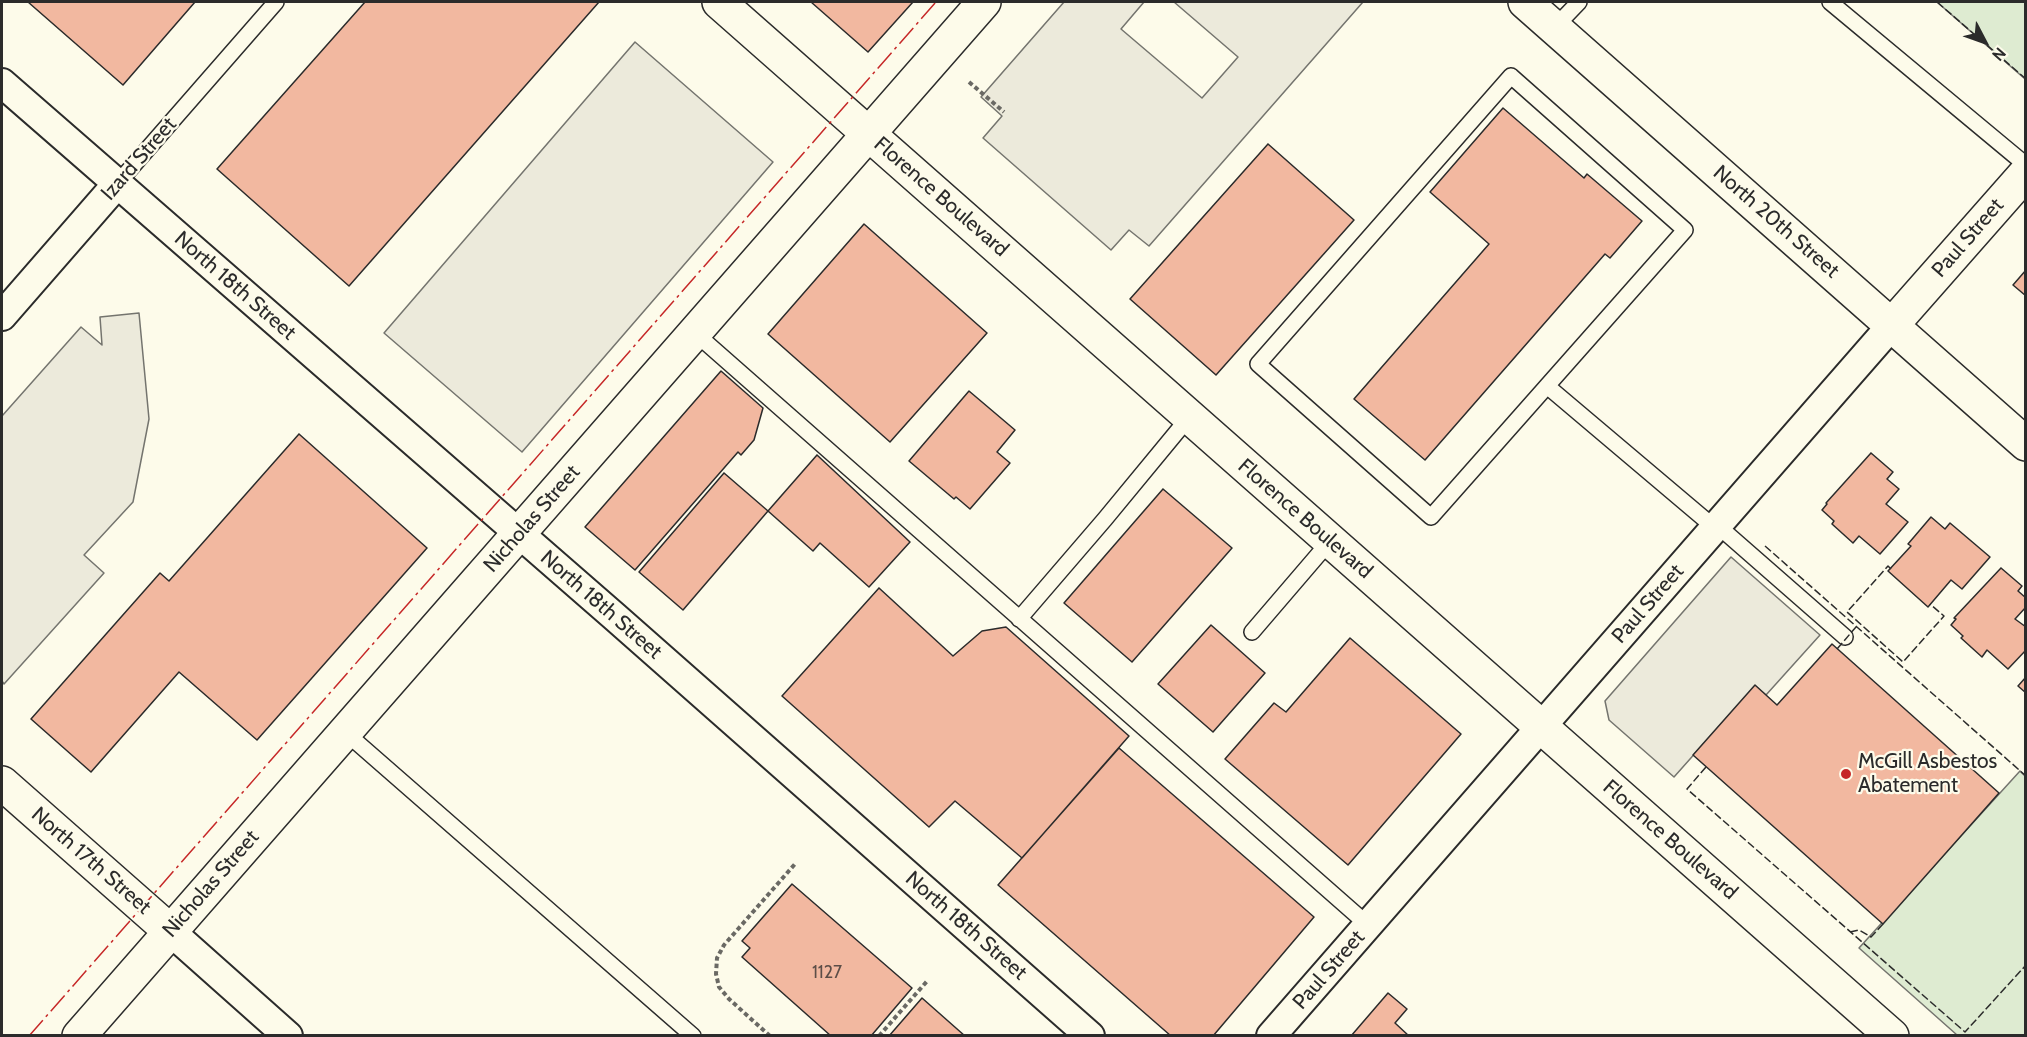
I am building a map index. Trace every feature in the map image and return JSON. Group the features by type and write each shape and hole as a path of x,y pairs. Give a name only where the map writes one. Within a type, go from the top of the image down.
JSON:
{"street":[{"name":"Florence Boulevard","path":"719,2 1892,1035"},
{"name":"Nicholas Street","path":"79,1035 984,2"},
{"name":"North 20th Street","path":"1525,2 2025,444"},
{"name":"North 18th Street","path":"2,83 1089,1035"},
{"name":"Paul Street","path":"1271,1035 2025,172"},
{"name":"Izard Street","path":"2,316 117,184"},
{"name":"North 17th Street","path":"2,783 288,1035"}],"lane":[{"name":"Izard Street","path":"117,184 276,2"},
{"path":"1555,27 1579,2"},
{"path":"1830,2 2025,165"},
{"path":"1511,76 1685,230 1547,386 1431,517 1257,364 1511,76"},
{"path":"694,332 1368,925"},
{"path":"1547,386 1845,637"},
{"path":"1019,619 1190,416"},
{"path":"1252,632 1330,541"},
{"path":"345,732 693,1035"}],"path":[{"path":"969,82 1004,112"},
{"path":"770,1035 729,999 719,987 716,974 717,958 724,945 795,864"},
{"path":"879,1035 928,980"}],"green space":[{"path":"1937,2 2025,2 2025,79"},
{"path":"2020,771 2025,776 2025,1035 1957,1035 1859,948"}],"shaded area":[{"path":"1064,2 1144,2 1121,29 1202,98 1238,57 1174,2 1363,2 1149,246 1129,230 1111,250 983,138 1002,116 981,97"},
{"path":"635,42 773,162 522,452 384,333"},
{"path":"139,313 149,419 133,502 84,555 104,573 4,684 2,681 2,416 81,327 102,345 100,317"},
{"path":"1731,557 1820,635 1766,695 1755,686 1674,777 1609,720 1605,701"}],"building":[{"path":"28,2 195,2 123,85"},
{"path":"365,2 599,2 349,286 217,169"},
{"path":"811,2 913,2 868,52"},
{"path":"1503,108 1584,178 1587,174 1642,221 1610,258 1605,254 1425,460 1354,399 1489,244 1430,192"},
{"path":"1268,144 1354,220 1216,375 1130,299"},
{"path":"864,224 987,333 890,442 768,334"},
{"path":"2026,270 2026,296 2013,285"},
{"path":"721,371 763,408 754,440 741,455 738,452 635,570 585,527"},
{"path":"969,391 1015,430 997,452 1010,463 970,509 956,497 954,499 909,461"},
{"path":"299,434 427,548 257,740 179,672 91,772 31,719 160,573 169,581"},
{"path":"1871,453 1893,472 1887,479 1899,489 1886,504 1908,522 1880,554 1859,536 1853,543 1832,524 1834,521 1822,510"},
{"path":"817,455 910,542 869,587 820,543 813,551 768,511"},
{"path":"724,473 768,511 683,610 639,572"},
{"path":"1163,489 1232,548 1132,662 1064,603"},
{"path":"1931,517 1945,529 1950,523 1990,557 1962,589 1951,580 1928,607 1888,571 1911,546 1908,544"},
{"path":"2001,568 2022,586 2018,591 2026,598 2026,607 2015,619 2026,627 2026,650 2008,669 1987,650 1982,657 1961,638 1963,636 1951,625 1956,619 1954,618"},
{"path":"879,588 953,656 982,631 1006,627 1129,736 1022,858 955,801 929,827 782,696"},
{"path":"1211,625 1265,673 1213,732 1158,684"},
{"path":"1350,638 1461,734 1348,865 1225,759 1274,703 1286,712"},
{"name":"McGill Asbestos Abatement","path":"1832,644 1999,793 1883,924 1693,755 1755,685 1777,705"},
{"path":"2026,677 2026,693 2018,686"},
{"path":"1119,748 1314,917 1213,1036 1171,1036 998,885"},
{"path":"792,884 912,988 871,1036 831,1036 742,957 750,948 742,941"},
{"path":"1388,993 1407,1009 1395,1023 1409,1036 1351,1036"},
{"path":"922,998 965,1036 889,1036"}],"fence":[{"path":"1937,2 2026,79"},
{"path":"1765,546 2026,776"},
{"path":"1891,569 1888,566 1847,612 1903,662 1944,616 1930,604"},
{"path":"1837,649 1856,627"},
{"path":"1706,767 1687,789 1965,1032 2026,965"},
{"path":"1850,932 1859,930 1871,937 1883,924"}],"power":[{"path":"29,1036 936,2"}],"place":[{"name":"McGill Asbestos Abatement","path":"1846,774"}]}
